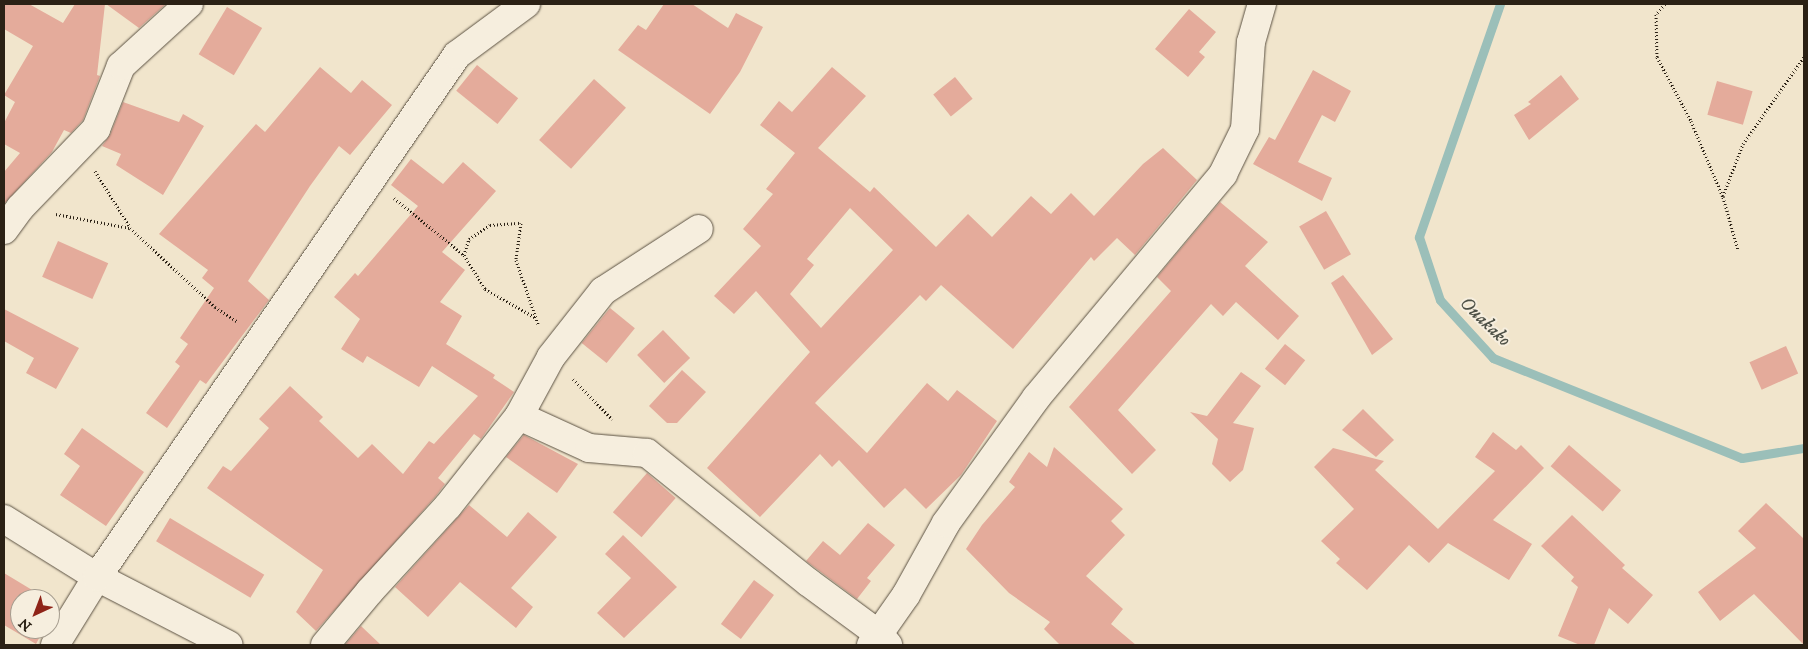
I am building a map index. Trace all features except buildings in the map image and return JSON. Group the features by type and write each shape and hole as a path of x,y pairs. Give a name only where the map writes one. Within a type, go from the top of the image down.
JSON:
{"street":[{"path":"4,230 20,208 96,129 121,66 189,4"},
{"path":"55,645 97,577 261,337 371,183 457,55 526,4"},
{"path":"519,416 589,448 647,453 880,642 946,523 1036,398 1223,174 1245,129 1251,42 1262,4"},
{"path":"325,645 448,506 519,416 551,356 603,291 699,229"},
{"path":"4,519 97,577 229,645"}],"path":[{"path":"1665,4 1656,14 1657,57 1691,121 1723,197 1738,250"},
{"path":"1723,197 1742,144 1804,57"},
{"path":"80,146 130,228 215,307 261,337"},
{"path":"371,183 403,204 464,255 485,289 536,319"},
{"path":"20,208 130,228"},
{"path":"464,255 469,239 490,225 504,226"}],"waterway":[{"name":"Ouakako","path":"1500,4 1419,237 1440,300 1493,358 1742,458 1804,448"}]}
